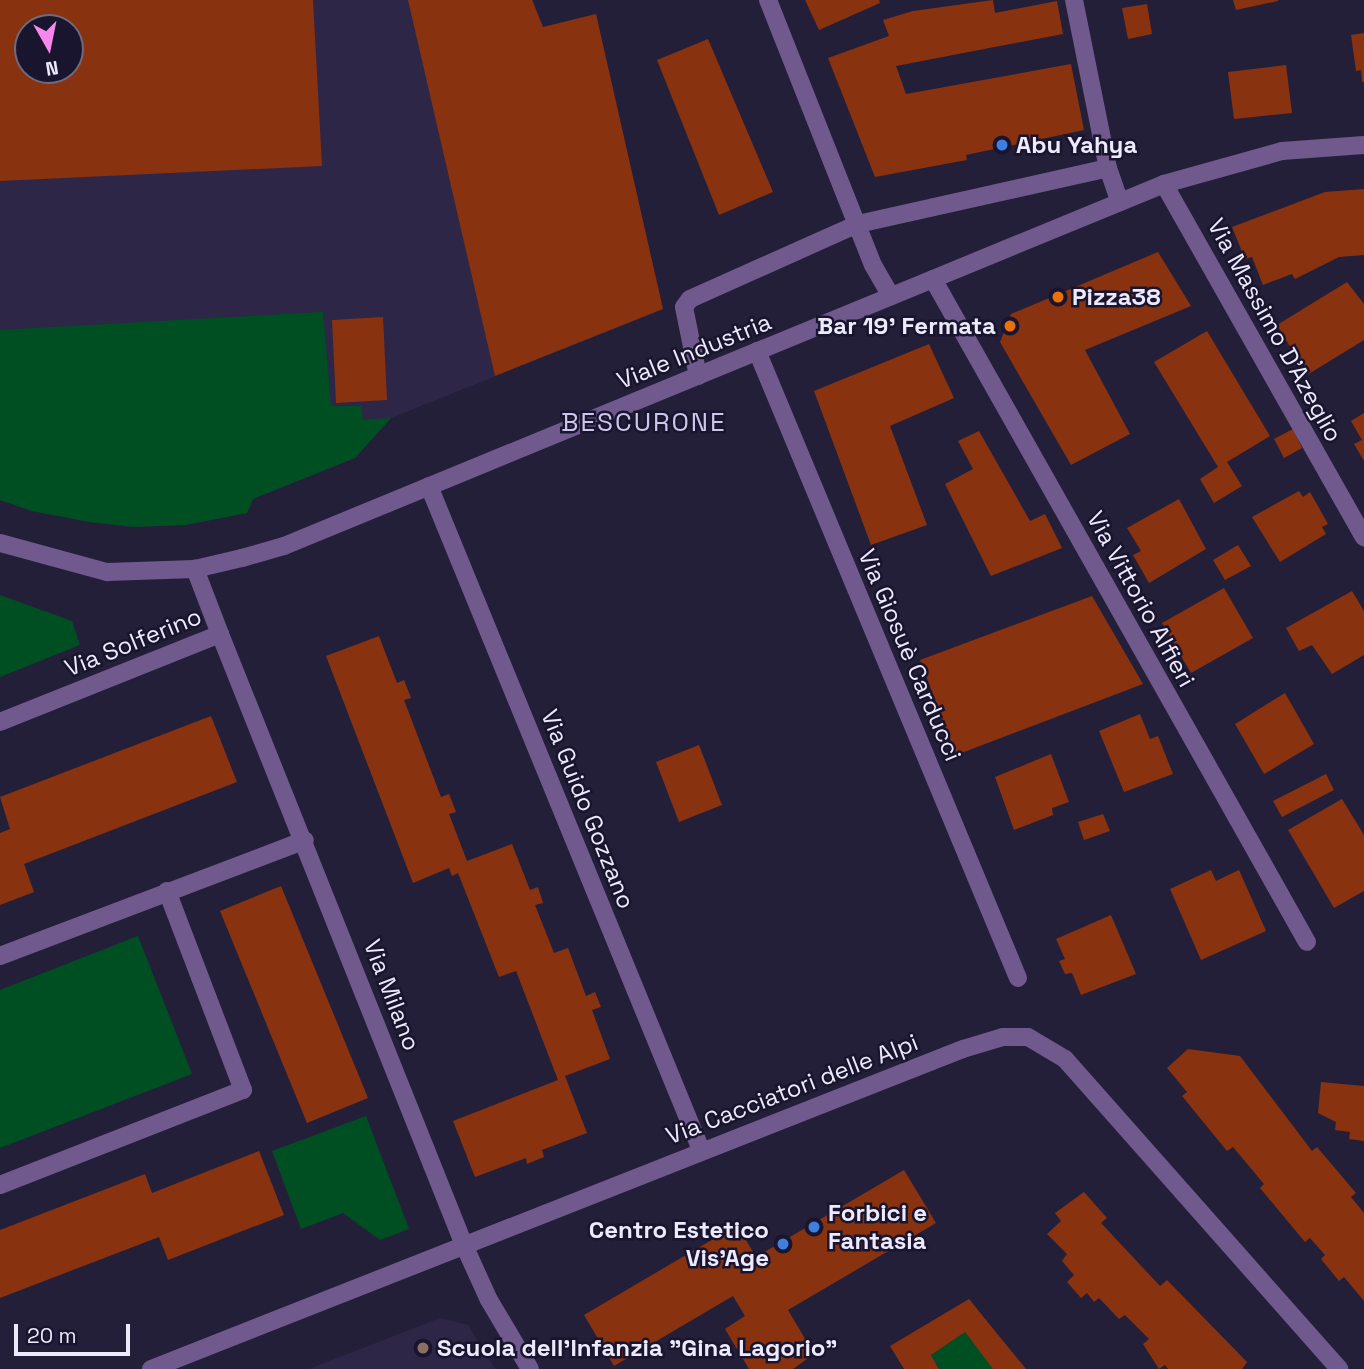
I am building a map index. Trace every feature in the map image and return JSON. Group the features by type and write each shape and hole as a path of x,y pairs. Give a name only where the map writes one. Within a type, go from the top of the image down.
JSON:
{"street":[{"path":"768,0 858,225 891,296"},
{"path":"1074,0 1108,168 1121,202"},
{"name":"Viale Industria","path":"0,542 107,572 195,569 284,546 1164,184 1282,151 1364,145"},
{"path":"698,376 684,307 690,299 858,225 1108,168"},
{"name":"Via Massimo D'Azeglio","path":"1164,184 1364,537"},
{"name":"Via Vittorio Alfieri","path":"933,279 1307,942"},
{"name":"Via Giosuè Carducci","path":"757,351 1017,978"},
{"name":"Via Guido Gozzano","path":"429,486 701,1150"},
{"name":"Via Solferino","path":"0,722 220,634 195,569"},
{"name":"Via Milano","path":"220,634 305,840 464,1245 489,1300 530,1369"},
{"path":"0,956 305,840"},
{"path":"0,1185 243,1090 167,891"},
{"name":"Via Cacciatori delle Alpi","path":"151,1369 963,1049 1003,1037 1028,1037 1065,1059 1339,1369"}],"shaded area":[{"path":"0,0 533,0 543,27 596,14 663,309 391,418 355,458 253,499 247,513 185,525 134,527 32,511 0,500"},
{"name":"Scuola dell'Infanzia \"Gina Lagorio\"","path":"440,1318 468,1325 495,1369 309,1369"}],"green space":[{"path":"323,312 331,406 361,406 363,420 391,418 355,458 253,499 247,513 185,525 134,527 89,522 32,511 0,500 0,330"},
{"path":"0,595 72,621 80,645 0,677"},
{"path":"138,936 192,1074 0,1148 0,990"},
{"path":"366,1116 409,1229 380,1240 343,1213 301,1229 272,1151"},
{"path":"965,1332 994,1369 940,1369 931,1355"}],"building":[{"path":"0,0 313,0 322,166 0,181"},
{"path":"408,0 532,0 543,27 596,14 663,309 495,376"},
{"path":"805,0 879,0 880,3 819,30"},
{"path":"993,0 995,13 1057,1 1063,34 896,66 906,94 1071,64 1084,130 966,155 967,160 875,177 828,58 889,36 883,20 913,11"},
{"path":"1233,0 1278,0 1278,1 1236,10"},
{"path":"1147,4 1152,34 1128,39 1122,8"},
{"path":"1364,33 1362,82 1361,70 1356,71 1351,35"},
{"path":"708,39 773,192 719,215 657,60"},
{"path":"1286,65 1292,113 1234,119 1228,72"},
{"path":"1364,189 1364,255 1339,257 1295,279 1292,274 1263,285 1252,257 1245,259 1232,227 1325,192"},
{"path":"1158,252 1191,306 1085,350 1130,434 1071,465 1000,342 1011,314"},
{"path":"1347,282 1364,304 1364,340 1307,375 1277,325"},
{"path":"383,317 387,400 336,403 332,320"},
{"path":"1207,331 1270,436 1227,462 1242,486 1214,503 1200,479 1218,467 1154,362"},
{"path":"929,344 954,398 890,426 927,525 871,545 814,391"},
{"path":"1364,413 1364,461 1354,444 1362,440 1351,421"},
{"path":"1293,429 1302,448 1284,458 1274,439"},
{"path":"979,431 1030,521 1045,514 1062,548 991,576 945,484 973,469 958,441"},
{"path":"1299,491 1303,497 1310,492 1328,524 1322,527 1326,534 1280,562 1252,517"},
{"path":"1179,499 1206,549 1149,583 1133,555 1141,551 1127,528"},
{"path":"1238,545 1251,566 1225,580 1213,560"},
{"path":"1224,588 1253,638 1191,673 1162,623"},
{"path":"1352,591 1364,611 1364,655 1332,674 1312,645 1299,651 1286,628"},
{"path":"1092,596 1143,684 956,755 920,660"},
{"path":"379,636 397,683 404,680 411,698 404,700 441,797 449,794 456,812 449,814 467,861 512,844 530,890 538,887 543,903 535,905 554,953 568,948 586,996 595,992 601,1007 592,1010 610,1059 565,1076 587,1133 542,1150 544,1157 527,1164 526,1158 475,1177 453,1121 558,1080 516,971 499,977 458,873 452,876 449,868 413,883 326,656"},
{"path":"1285,693 1314,744 1264,774 1235,724"},
{"path":"1140,714 1150,739 1158,736 1173,774 1124,792 1099,731"},
{"path":"211,716 237,782 24,864 34,892 0,905 0,833 10,829 0,797"},
{"path":"699,745 722,805 679,822 656,762"},
{"path":"1051,754 1069,802 1052,808 1053,815 1014,830 995,777"},
{"path":"1326,774 1334,790 1282,817 1273,801"},
{"path":"1342,799 1364,835 1364,891 1334,908 1288,830"},
{"path":"1103,814 1110,831 1084,840 1078,822"},
{"path":"1211,870 1216,881 1239,870 1266,931 1201,960 1170,889"},
{"path":"281,886 368,1098 307,1123 220,911"},
{"path":"1111,915 1136,974 1081,995 1072,973 1065,974 1059,961 1065,959 1056,939"},
{"path":"1188,1049 1240,1056 1312,1151 1317,1147 1356,1193 1351,1197 1364,1213 1364,1301 1344,1277 1339,1281 1321,1259 1325,1255 1310,1238 1305,1242 1260,1188 1264,1184 1233,1147 1227,1151 1182,1096 1187,1092 1167,1068"},
{"path":"1321,1082 1364,1086 1364,1141 1349,1139 1350,1132 1335,1130 1336,1122 1318,1113"},
{"path":"259,1151 284,1215 168,1260 159,1237 0,1298 0,1230 145,1174 152,1193"},
{"path":"904,1170 936,1223 788,1310 814,1354 793,1369 749,1369 725,1329 745,1316 733,1296 614,1366 584,1315 737,1225 756,1257"},
{"path":"1084,1192 1107,1218 1101,1223 1160,1286 1167,1280 1247,1362 1242,1369 1168,1369 1165,1365 1159,1369 1143,1344 1149,1339 1125,1315 1119,1319 1099,1298 1094,1302 1087,1293 1081,1298 1067,1282 1074,1275 1062,1261 1067,1254 1047,1234 1061,1221 1055,1213"},
{"path":"969,1299 1026,1369 993,1369 965,1332 931,1355 939,1369 904,1369 890,1346"}],"place":[{"name":"Abu Yahya","path":"1002,145"},
{"name":"Pizza38","path":"1058,297"},
{"name":"Bar 19' Fermata","path":"1010,326"},
{"name":"Forbici e Fantasia","path":"814,1227"},
{"name":"Centro Estetico Vis'Age","path":"783,1244"},
{"name":"Scuola dell'Infanzia \"Gina Lagorio\"","path":"423,1348"}],"district":[{"name":"BESCURONE","path":"644,423"}]}
